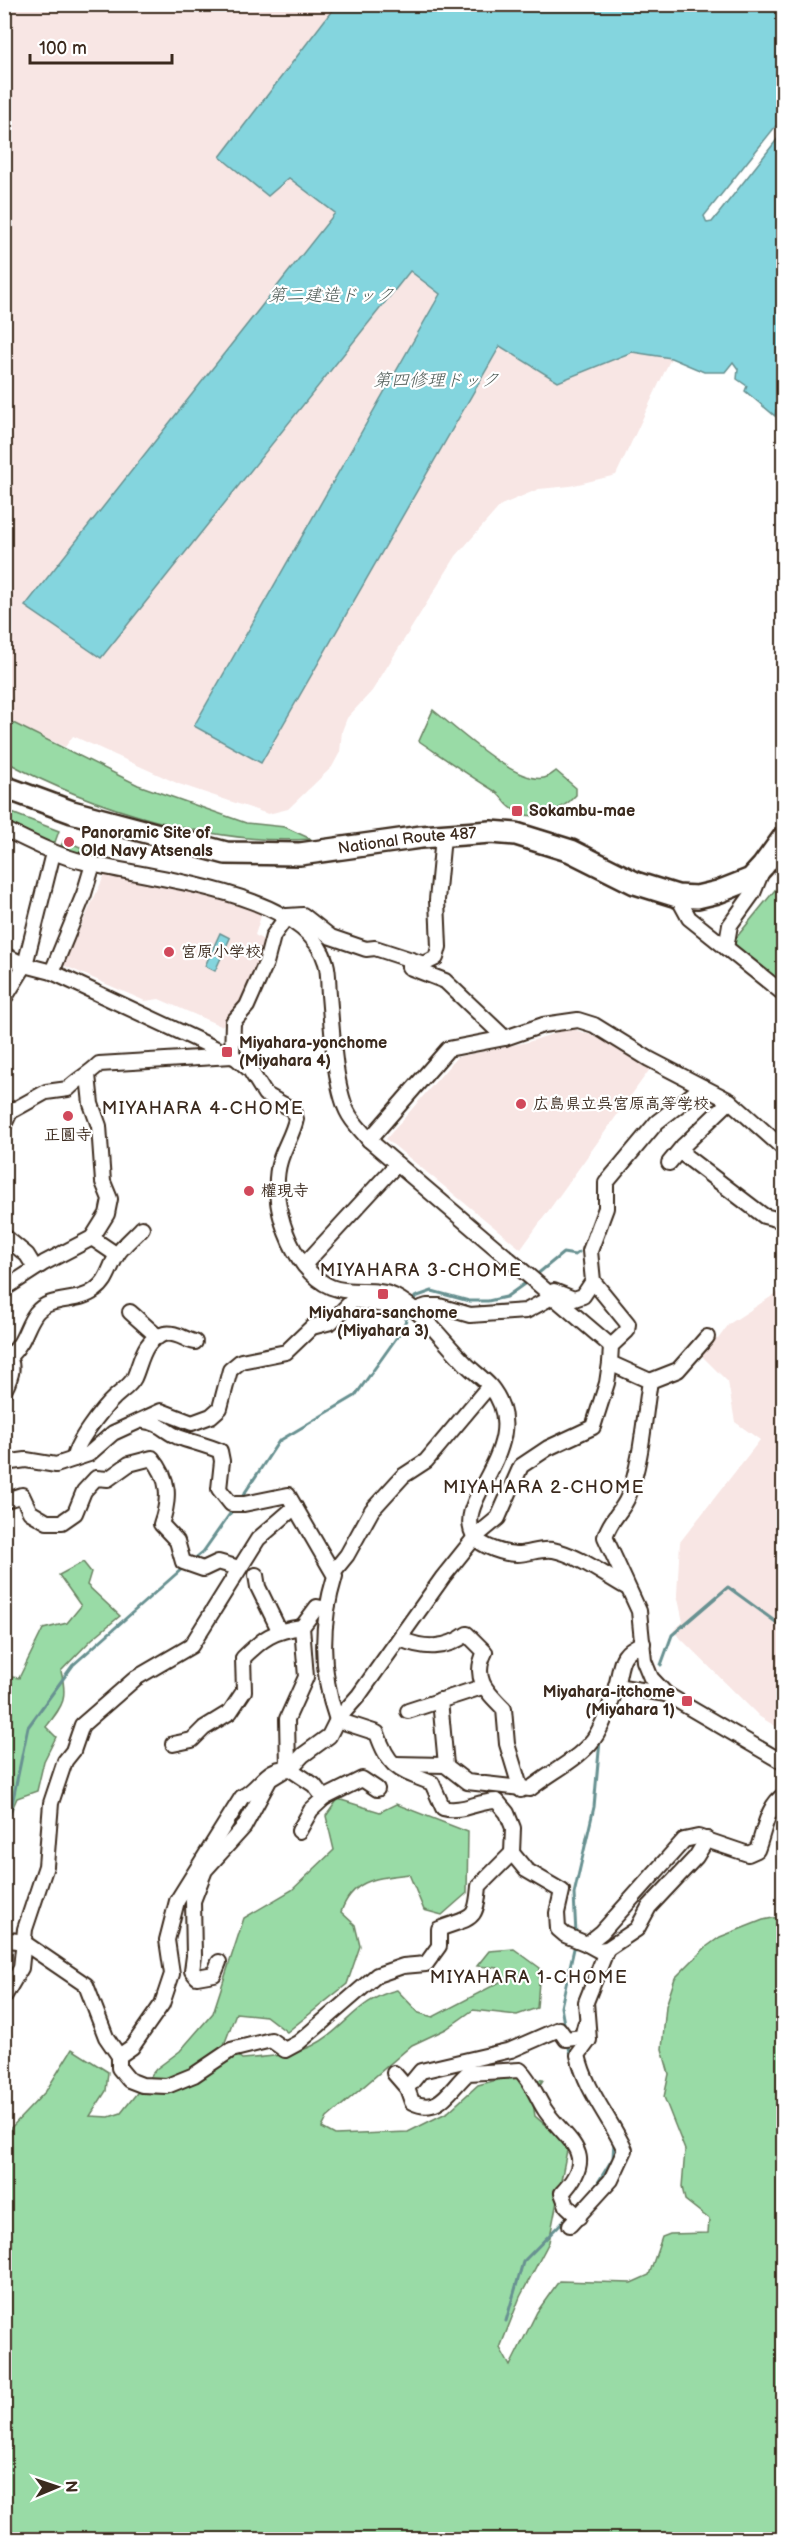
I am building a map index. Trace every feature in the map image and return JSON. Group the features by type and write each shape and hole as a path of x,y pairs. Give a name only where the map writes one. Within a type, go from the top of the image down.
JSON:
{"highway":[{"name":"National Route 487","path":"4,788 72,812 226,854 300,854 421,837 491,832 516,834 571,851 635,883 676,896 697,897 718,892 751,879 764,866 783,837"}],"street":[{"path":"4,829 53,853 93,864 186,882 287,916 303,927 326,963 342,1095 347,1113 369,1140 611,1346"},
{"path":"366,949 375,948 424,964 436,958 440,947 437,900 443,837"},
{"path":"4,999 25,965 53,853"},
{"path":"52,972 84,894 93,864"},
{"path":"726,948 730,925 753,893 764,866"},
{"path":"676,896 689,918 783,994"},
{"path":"287,916 303,915 331,937 445,981 505,1038"},
{"path":"232,1056 232,1022 247,1006 266,963 273,936 287,916"},
{"path":"4,955 25,965 52,972 232,1056 250,1070 265,1094 293,1110 296,1116 280,1162 276,1195 290,1239 304,1265 330,1287 346,1292 386,1293 409,1306 489,1386 506,1416 503,1441 469,1516 475,1537 484,1545 516,1554 549,1549 563,1552 626,1587"},
{"path":"369,1140 448,1049 505,1038 543,1025 578,1020 594,1025 649,1059 730,1101 783,1149"},
{"path":"4,1125 6,1116 14,1110 46,1092 68,1089 76,1078 88,1075 99,1064 232,1056"},
{"path":"4,1289 35,1268 92,1238 107,1214 110,1199 103,1182 99,1126 91,1104 88,1075"},
{"path":"219,1962 214,1974 197,1977 192,1971 195,1956 193,1901 205,1870 244,1827 270,1779 289,1768 329,1736 337,1720 359,1695 475,1537 498,1518 521,1466 548,1448 593,1427 607,1383 611,1346 627,1331 628,1324 593,1281 590,1251 606,1208 606,1183 657,1122 702,1087"},
{"path":"669,1163 683,1146 730,1101"},
{"path":"683,1146 684,1155 764,1216 783,1221"},
{"path":"304,1265 397,1164"},
{"path":"4,1391 13,1371 6,1353 22,1344 36,1314 48,1303 74,1300 93,1292 104,1282 117,1255 142,1228"},
{"path":"4,1236 27,1255 35,1268"},
{"path":"92,1238 117,1255"},
{"path":"549,1292 574,1299 583,1296 593,1281"},
{"path":"4,1463 26,1460 56,1465 89,1454 113,1433 144,1421 160,1411 192,1423 211,1416 220,1408 230,1370 241,1361 286,1352 312,1327 331,1322 353,1300 384,1305 439,1306 470,1315 526,1311 549,1292"},
{"path":"130,1312 158,1337"},
{"path":"74,1459 74,1451 101,1411 133,1379 144,1351 158,1337 163,1334 176,1334 195,1342"},
{"path":"610,1363 650,1381 678,1370 707,1337"},
{"path":"650,1381 633,1482 627,1499 609,1522 604,1536 639,1611 644,1661 651,1678 666,1694 783,1763"},
{"path":"334,1571 347,1555 372,1510 404,1476 426,1461 489,1386"},
{"path":"144,1421 158,1423 178,1437 220,1451 222,1461 219,1488 231,1504 244,1504 288,1495 334,1571 335,1576 326,1609 324,1677 337,1720"},
{"path":"4,1501 22,1495 30,1512 47,1522 62,1522 75,1513 84,1491 96,1478 108,1479 129,1464 152,1458 161,1469 169,1495 161,1524 177,1541 183,1562 203,1569 218,1562 239,1568"},
{"path":"4,1997 21,1968 23,1942 46,1866 51,1803 65,1761 73,1751 82,1725 136,1678 191,1646 258,1539 295,1507"},
{"path":"256,1575 258,1587 279,1630"},
{"path":"289,1768 287,1719 306,1677 302,1627 317,1607 326,1609"},
{"path":"173,1744 192,1740 204,1728 230,1712 244,1691 243,1658 260,1641 279,1630 302,1627"},
{"path":"400,1639 424,1648 453,1644 467,1634 485,1652 479,1664 482,1687 504,1709 507,1744 520,1790"},
{"path":"394,1764 446,1766 467,1782 520,1790 530,1789 564,1765 596,1735 616,1686 619,1666 629,1649 643,1643"},
{"path":"616,1686 666,1694"},
{"path":"408,1711 482,1687"},
{"path":"440,1700 446,1766"},
{"path":"337,1720 377,1733 388,1761 403,1771 432,1784 443,1808 464,1809 482,1801 497,1801 507,1813 513,1828 512,1853 526,1870 562,1891 556,1913 558,1929 565,1935 598,1950 607,1949 637,1929 649,1907 696,1857 707,1839"},
{"path":"289,1768 314,1785 324,1798"},
{"path":"119,2056 132,2048 162,2004 172,1974 167,1940 179,1895 242,1797 250,1794 265,1775 289,1768"},
{"path":"299,1831 311,1809 324,1798 362,1779 377,1790"},
{"path":"587,1944 621,1914 675,1848 691,1838 707,1839 748,1854 757,1850 769,1815 777,1799 783,1795"},
{"path":"47,1850 56,1871"},
{"path":"4,1940 23,1942 86,1985 106,2037 119,2056 118,2068 123,2077 142,2085 168,2086 194,2075 231,2049 271,2040 285,2050 298,2043 376,1976 404,1966 426,1964 439,1946 439,1929 475,1914 478,1909 479,1886 512,1853"},
{"path":"394,2073 407,2088 412,2102 421,2106 434,2107 468,2073 520,2070 529,2080 544,2110 573,2141 578,2156 578,2172 562,2193 575,2221 611,2180 624,2150 609,2120 588,2089 578,2055 589,2040 586,2002 607,1949"},
{"path":"407,2088 421,2070 511,2050 560,2029 566,2039 576,2040 582,2037 588,2017"}],"shaded area":[{"path":"5,5 337,5 220,157 280,188 289,178 440,293 433,304 558,382 632,352 671,358 616,475 570,486 539,489 501,505 456,556 372,691 347,718 342,731 340,752 332,767 288,809 268,814 179,784 73,736 65,747 5,719"},
{"name":"宮原小学校","path":"106,872 204,890 262,913 255,935 270,944 242,1013 221,1026 159,999 145,1001 63,965"},
{"name":"広島県立呉宮原高等学校","path":"570,1028 597,1037 650,1069 521,1249 386,1139 457,1057 528,1042"},
{"path":"783,1289 784,1727 782,1730 760,1717 673,1631 683,1622 677,1594 680,1542 760,1440 735,1422 728,1382 698,1352 700,1335 718,1339 729,1324"}],"green space":[{"path":"433,710 502,764 532,778 546,778 556,771 576,788 576,795 562,807 545,814 536,816 518,812 495,792 419,741"},
{"path":"5,719 138,785 246,823 285,827 311,839 273,840 194,830 114,808 75,794 5,761"},
{"path":"4,810 59,831 54,845 5,821"},
{"path":"64,840 101,856 100,858 80,856 60,848"},
{"path":"783,880 783,986 731,944"},
{"path":"83,1562 91,1572 87,1585 120,1616 92,1639 61,1671 64,1696 57,1713 46,1727 56,1737 44,1761 37,1791 17,1798 5,1825 5,1676 19,1678 43,1629 67,1623 81,1606 59,1575"},
{"path":"338,1799 380,1812 396,1804 468,1832 467,1893 442,1915 424,1910 409,1874 377,1879 360,1886 352,1892 341,1912 355,1925 360,1946 347,1984 287,2032 266,2016 236,2013 224,2045 242,2059 295,2052 323,2040 371,2000 397,1990 419,2013 433,2017 504,1980 498,1968 477,1966 489,1951 514,1949 540,1968 537,2008 517,2015 473,2010 446,2029 412,2045 327,2118 322,2128 335,2135 408,2132 448,2112 478,2085 512,2076 543,2080 532,2097 535,2116 568,2145 549,2242 520,2297 500,2348 510,2366 537,2312 559,2281 631,2283 649,2275 662,2237 670,2234 708,2233 709,2219 685,2200 682,2187 685,2150 664,2097 669,2074 662,2049 666,2006 675,1978 706,1947 720,1937 763,1920 783,1916 783,2539 5,2539 4,2135 46,2091 72,2049 108,2072 106,2091 90,2116 109,2117 121,2113 156,2069 180,2051 213,2013 244,1918 292,1890 334,1850 326,1816"}],"water":[{"path":"337,4 783,5 783,117 704,216 707,223 712,222 783,132 783,415 776,410 775,416 745,391 747,386 737,379 738,369 733,362 725,372 704,372 671,358 632,352 558,382 500,346 261,763 194,726 440,294 410,271 101,658 25,606 335,213 289,178 268,196 220,157"},
{"path":"220,933 230,938 215,971 205,966"}],"waterway":[{"path":"535,1276 563,1253 575,1255 579,1252"},
{"path":"413,1303 415,1297 432,1291 469,1301 488,1301 506,1297 527,1282"},
{"path":"240,1500 279,1441 355,1396 402,1330 409,1312"},
{"path":"192,1561 203,1552 234,1508"},
{"path":"4,1824 10,1814 28,1727 73,1665 184,1567"},
{"path":"661,1665 672,1635 728,1587 784,1628"},
{"path":"576,1935 574,1894 594,1807 600,1740"},
{"path":"565,2029 561,2007 575,1944"},
{"path":"568,2044 577,2075"},
{"path":"594,2189 613,2158 614,2141"},
{"path":"506,2321 523,2262 569,2215"}],"place":[{"name":"Sokambu-mae","path":"517,811"},
{"name":"Panoramic Site of Old Navy Atsenals","path":"69,842"},
{"name":"宮原小学校","path":"169,952"},
{"name":"Miyahara-yonchome (Miyahara 4)","path":"227,1052"},
{"name":"広島県立呉宮原高等学校","path":"521,1104"},
{"name":"正圓寺","path":"68,1116"},
{"name":"權現寺","path":"249,1191"},
{"name":"Miyahara-sanchome (Miyahara 3)","path":"383,1294"},
{"name":"Miyahara-itchome (Miyahara 1)","path":"687,1701"}],"district":[{"name":"MIYAHARA 4-CHOME","path":"203,1108"},
{"name":"MIYAHARA 3-CHOME","path":"421,1270"},
{"name":"MIYAHARA 2-CHOME","path":"544,1487"},
{"name":"MIYAHARA 1-CHOME","path":"529,1977"}],"water label":[{"name":"第二建造ドック","path":"331,295"},
{"name":"第四修理ドック","path":"436,380"}]}
